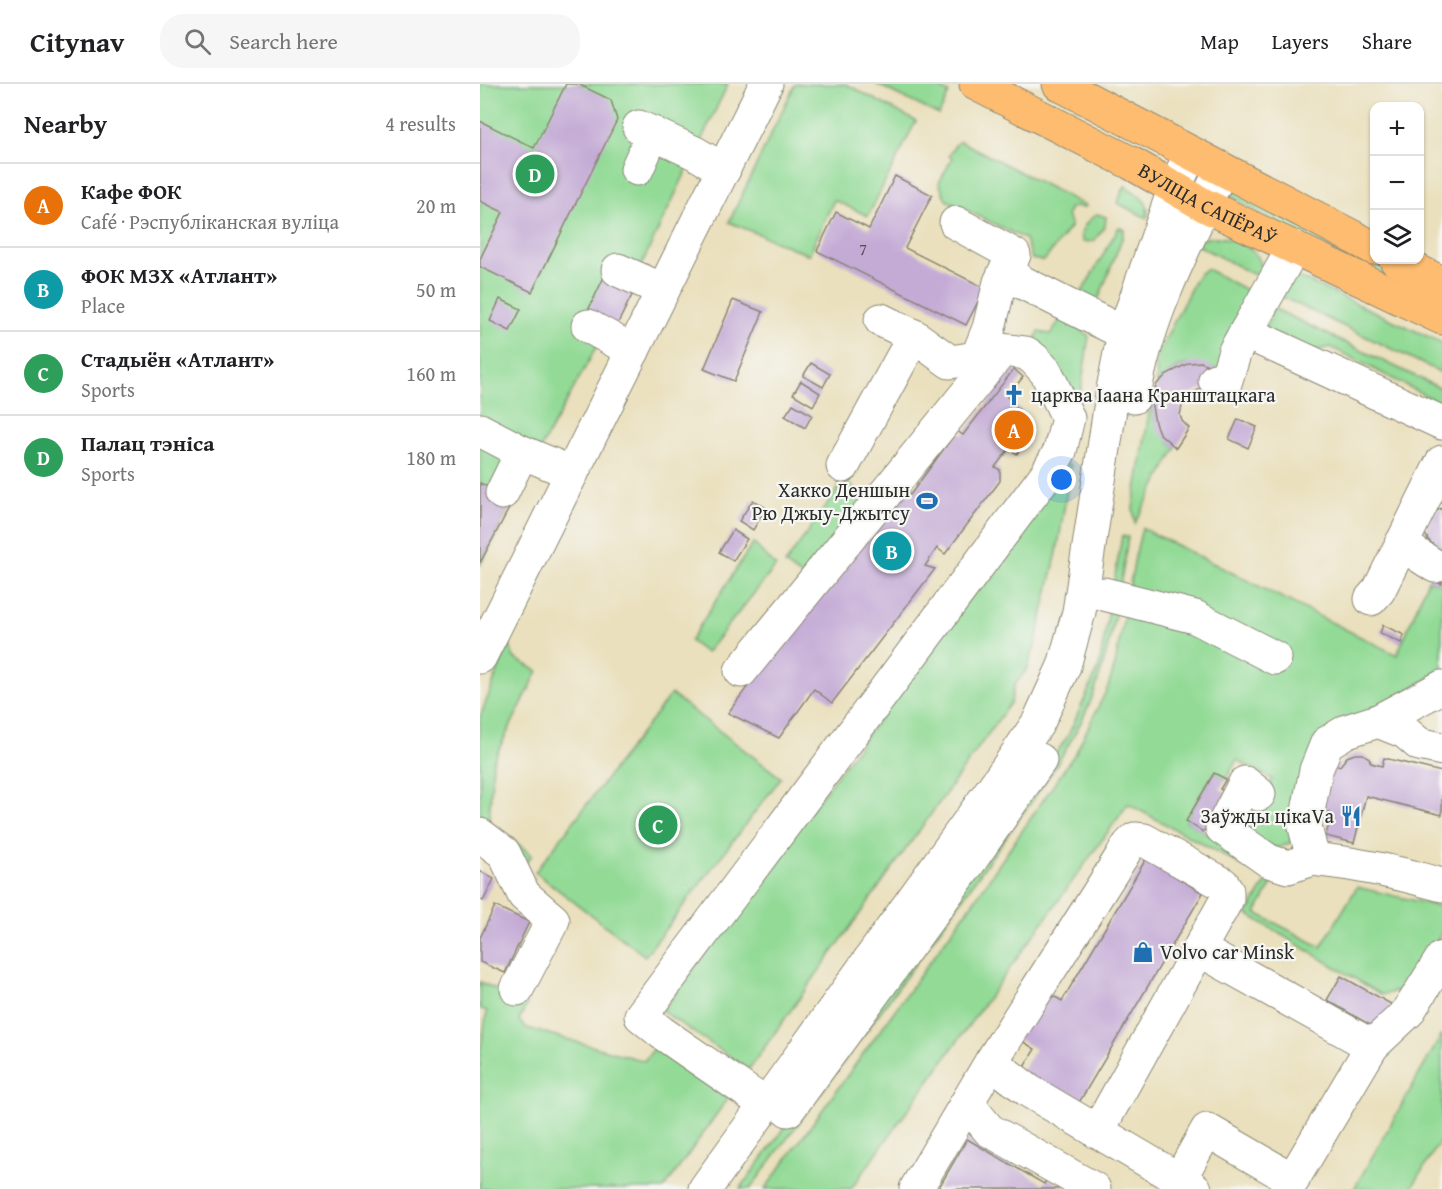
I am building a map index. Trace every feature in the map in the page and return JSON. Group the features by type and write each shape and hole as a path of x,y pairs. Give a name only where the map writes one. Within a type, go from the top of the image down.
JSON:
{"main road":[{"name":"ВУЛІЦА САПЁРАЎ","path":"976,84 1175,187 1204,205 1442,318"},
{"name":"ВУЛІЦА САПЁРАЎ","path":"1059,84 1370,246"},
{"path":"1404,264 1442,283"}],"street":[{"path":"480,657 766,84"},
{"path":"637,169 646,130 695,153 724,170"},
{"path":"705,1189 1038,723 1064,666 1079,612 1135,338 1175,187 1191,153"},
{"path":"1135,338 1153,323 1204,205 1222,170"},
{"path":"741,671 989,354 989,328 1000,282 1014,255 956,223"},
{"path":"1215,380 1225,383 1235,351 1294,247"},
{"path":"618,270 663,290"},
{"path":"1004,273 1135,338"},
{"path":"765,1104 641,1016 1024,503 1060,451 1068,418 1046,372 1026,353 989,354 950,362 914,336 881,320"},
{"path":"588,326 633,351"},
{"path":"1247,330 1260,339 1442,423"},
{"path":"843,466 914,336"},
{"path":"731,1189 1011,803 1049,745 1074,696 1094,642 1104,594 1124,387"},
{"path":"480,430 522,452 572,473"},
{"path":"502,494 522,452"},
{"path":"1371,599 1379,590 1435,482"},
{"path":"1401,544 1435,566"},
{"path":"1104,594 1195,617 1275,658"},
{"path":"1313,859 1305,827 1316,770 1327,743 1347,731 1377,721 1442,687"},
{"path":"1377,721 1405,732 1419,744 1442,749"},
{"path":"1259,794 1245,783 1221,828 1269,861 1288,867 1313,859 1358,864 1394,871 1442,885"},
{"path":"480,835 504,853 524,895 553,920 518,989"},
{"path":"916,1189 991,1062 1122,855 1135,839 1144,840 1223,884 1227,891 1227,899 1097,1132"},
{"path":"1200,950 1372,1046"},
{"path":"991,1062 1029,1091 1187,1184 1207,1131 1290,1184 1372,1046 1408,1012 1442,958"},
{"path":"967,1103 989,1130 1094,1189"}],"green space":[{"path":"480,84 728,84 638,272 526,475 480,566"},
{"path":"795,84 846,84 916,121 868,216 834,200 809,255 729,222"},
{"path":"876,84 932,84 949,93 939,115"},
{"path":"960,141 1086,206 1083,208 1075,206 1069,209 1067,215 1071,226 1044,261 1032,259 1025,239 946,200 939,183 952,158 949,156"},
{"path":"1125,186 1139,195 1145,203 1147,218 1117,203"},
{"path":"1236,189 1370,261 1370,264 1375,264 1442,298 1442,305 1292,231 1231,196"},
{"path":"1097,214 1106,217 1105,226 1094,241 1083,242 1082,230"},
{"path":"1119,227 1124,230 1123,236 1097,303 1079,297"},
{"path":"1213,237 1237,242 1253,252 1260,262 1264,280 1197,245 1203,239"},
{"path":"1207,269 1254,294 1221,371 1202,365 1186,364 1172,371 1157,384 1156,358 1194,282 1200,273"},
{"path":"1295,277 1442,343 1442,373 1280,296"},
{"path":"1273,308 1442,389 1442,404 1331,347 1309,352 1265,329"},
{"path":"1062,318 1089,336 1078,408 1033,342 1039,332 1051,334"},
{"path":"1151,401 1153,417 1158,428 1176,448 1135,523 1133,508"},
{"path":"1068,464 1071,466 1057,552 1036,642 1027,669 1014,686 1011,702 749,1069 662,1011"},
{"path":"844,480 868,499 804,578 785,564"},
{"path":"1142,528 1397,655 1428,580 1442,584 1442,670 1382,706 1310,757 1290,843 1278,848 1240,836 1241,810 1261,810 1272,779 1237,760 1226,779 1214,773 1186,821 1276,876 1256,913 1321,947 1357,887 1442,907 1442,932 1411,987 1382,995 1247,914 1268,879 1128,804 851,1189 765,1189 974,901 1076,752 1108,687 1115,665"},
{"path":"1122,536 1128,537 1118,600 1103,665 1089,705 1067,748 926,950 750,1189 740,1189 1068,736 1099,667"},
{"path":"753,543 776,566 706,653 690,641"},
{"path":"509,643 514,658 538,671 493,761 489,821 532,855 518,872 480,821 480,717"},
{"path":"671,694 781,778 645,956 535,872"},
{"path":"480,982 527,1004 519,1020 524,1027 644,1061 657,1045 728,1098 664,1189 480,1189 480,1052 487,1011 480,1009"},
{"path":"1442,1034 1442,1138 1411,1189 1354,1189"}],"building":[{"path":"566,84 578,84 611,100 617,120 532,292 480,267 480,259 503,212 480,201 480,121 534,148"},
{"path":"895,176 932,195 905,248 985,288 966,325 817,251 836,212 869,229"},
{"path":"605,275 635,289 614,331 585,317"},
{"path":"500,299 521,309 510,331 490,321"},
{"path":"733,300 763,312 734,381 704,369"},
{"path":"1201,362 1221,371 1211,391 1200,389 1184,398 1180,415 1189,428 1176,448 1159,433 1151,401 1153,394 1157,384 1167,374 1189,363"},
{"path":"811,363 830,374 823,387 803,376"},
{"path":"1014,369 1023,377 1007,397 1023,414 1026,439 1017,454 1009,449 995,467 1000,470 1000,481 945,554 937,548 925,566 935,569 832,703 814,689 779,738 728,713 896,486 910,495 957,431 963,435"},
{"path":"801,381 820,393 813,406 793,394"},
{"path":"793,404 812,415 805,428 785,416"},
{"path":"1238,419 1257,427 1248,448 1229,439"},
{"path":"480,483 514,499 480,563"},
{"path":"753,500 766,508 753,530 739,521"},
{"path":"1442,508 1442,553 1425,534 1432,513"},
{"path":"733,530 747,539 733,561 719,552"},
{"path":"1442,553 1442,584 1428,580"},
{"path":"1383,625 1404,635 1401,643 1380,633"},
{"path":"1363,754 1369,758 1371,763 1382,766 1384,758 1442,772 1442,815 1366,796 1354,843 1326,836 1331,813 1318,810 1330,763 1340,766 1347,757"},
{"path":"1214,773 1226,779 1220,789 1229,794 1203,832 1186,821"},
{"path":"1146,859 1203,893 1077,1106 1021,1072 1035,1049 1017,1038 1045,991 1062,1001"},
{"path":"480,871 494,879 483,901 480,899"},
{"path":"495,906 529,922 505,973 480,962 480,938"},
{"path":"1341,976 1391,1004 1377,1029 1327,1000"},
{"path":"967,1139 1044,1184 1048,1178 1067,1189 938,1189"}],"place":[{"name":"Палац тэніса","path":"535,174"},
{"name":"царква Іаана Кранштацкага","path":"1014,395"},
{"name":"Кафе ФОК","path":"1014,430"},
{"name":"Хакко Деншын Рю Джыу-Джытсу","path":"927,501"},
{"name":"ФОК МЗХ «Атлант»","path":"892,551"},
{"name":"Заўжды цікаVа","path":"1351,816"},
{"name":"Стадыён «Атлант»","path":"658,825"},
{"name":"Volvo car Minsk","path":"1143,952"}]}
